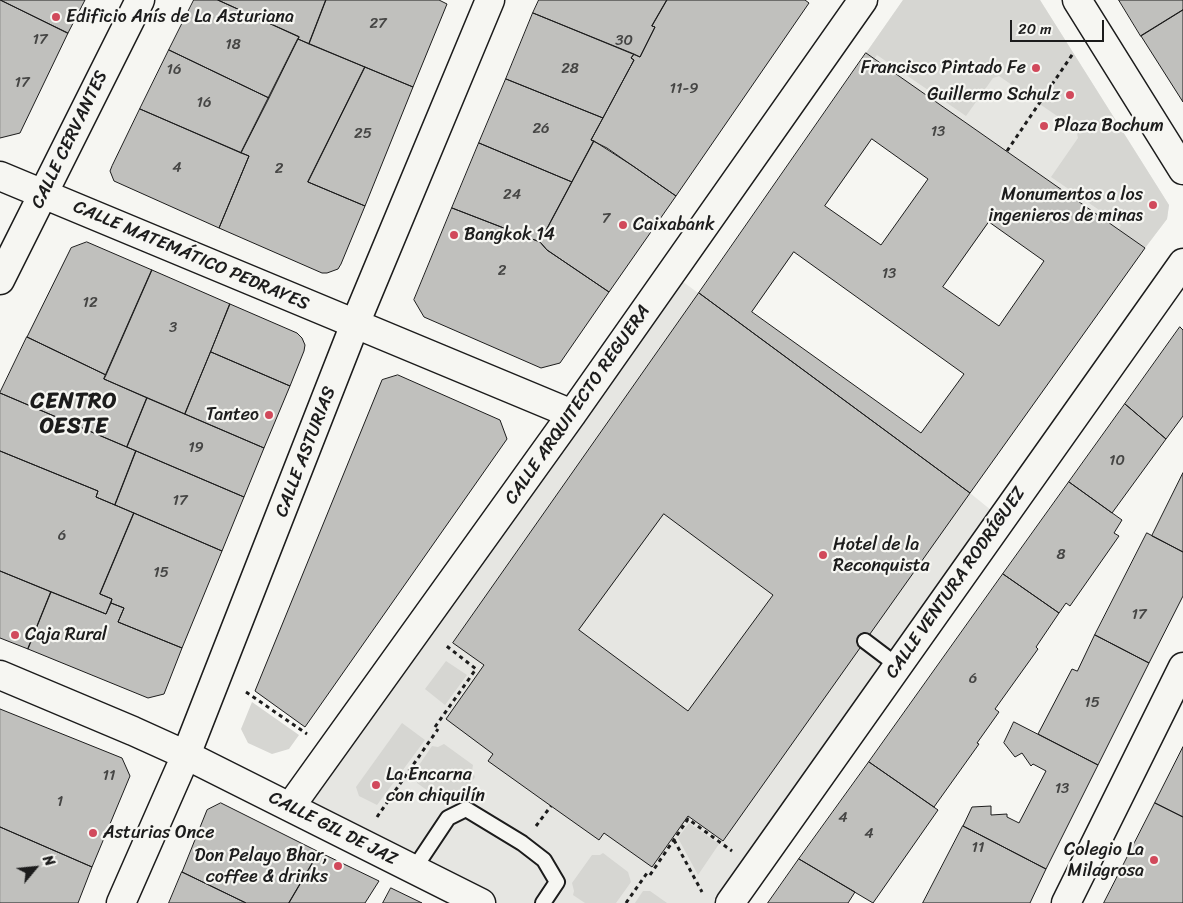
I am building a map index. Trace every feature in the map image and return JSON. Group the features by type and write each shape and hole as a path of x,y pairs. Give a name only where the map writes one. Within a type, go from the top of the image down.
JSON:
{"street":[{"name":"CALLE CERVANTES","path":"0,280 140,0"},
{"name":"CALLE ASTURIAS","path":"121,903 186,755 355,324 490,0"},
{"name":"CALLE ARQUITECTO REGUERA","path":"290,807 572,414 863,0"},
{"path":"1077,0 1183,170"},
{"name":"CALLE MATEMÁTICO PEDRAYES","path":"0,176 572,414"},
{"name":"CALLE VENTURA RODRÍGUEZ","path":"730,903 1183,263"},
{"path":"1066,903 1183,667"},
{"name":"CALLE GIL DE JAZ","path":"0,675 133,730 186,755 481,903"}],"lane":[{"path":"865,641 898,666"},
{"path":"414,869 448,818 466,809 544,860 556,882 543,903"}],"path":[{"path":"1007,151 1092,24"},
{"path":"359,842 476,669 420,626"},
{"path":"246,692 330,750"},
{"path":"535,827 551,806"},
{"path":"626,903 688,819 755,867"},
{"path":"674,840 704,895"}],"shaded area":[{"name":"Plaza Bochum","path":"903,0 1040,0 1169,205 1167,219 1145,248 866,53"},
{"name":"Plaza Bochum","path":"903,0 1040,0 1169,205 1167,219 1145,248 1119,230 1121,225 1051,177 1078,138 1076,129 999,76 993,78 966,116 877,55 874,59 866,53"},
{"path":"671,273 970,493 1002,519 730,903 481,903 290,807"},
{"path":"446,661 467,675 445,705 425,689"},
{"path":"252,702 299,735 289,749 272,754 248,743 241,729"},
{"path":"402,723 425,740 377,805 359,796 356,787"},
{"path":"444,744 473,765 472,771 475,777 458,801 448,801 445,803 417,783 418,777 415,771 432,746 438,747"},
{"path":"689,823 719,844 698,875 678,838"},
{"path":"603,853 628,872 631,882 616,903 585,903 573,895 572,883 592,855"},
{"path":"643,891 650,891 667,903 635,903"}],"building":[{"path":"0,0 68,33 20,133 0,138"},
{"name":"Edificio Anís de La Asturiana","path":"1,0 85,0 68,33"},
{"path":"194,0 218,0 299,37 269,98 169,50"},
{"path":"218,0 326,0 309,44 298,39 299,37"},
{"path":"326,0 439,0 447,4 413,87 309,44"},
{"path":"539,0 667,0 652,26 655,27 640,57 533,13"},
{"path":"667,0 805,0 809,3 676,196 607,148 591,140 634,60 631,58 634,54 640,57 655,27 652,26"},
{"path":"1119,0 1183,0 1183,10 1141,36"},
{"path":"1183,10 1183,102 1141,36"},
{"path":"533,13 634,54 631,58 634,60 603,118 506,79"},
{"path":"298,39 365,67 308,182 365,206 341,264 338,269 327,273 322,273 219,228 249,156 241,153"},
{"path":"169,50 269,98 241,153 140,109"},
{"path":"866,53 1145,248 970,493 699,293","holes":["872,139 928,179 881,245 825,206","989,222 1044,261 999,326 943,287","794,252 964,374 921,433 752,312"]},
{"path":"365,67 413,87 365,206 308,182"},
{"path":"506,79 603,118 591,140 594,141 572,182 479,143"},
{"path":"140,109 249,156 219,228 114,181 110,171"},
{"path":"594,141 676,196 609,292 547,250 540,242"},
{"path":"479,143 572,182 540,242 452,208"},
{"path":"452,208 540,242 547,250 609,292 560,363 541,368 424,317 414,300"},
{"path":"87,242 152,270 106,375 27,337 71,248"},
{"path":"152,270 230,304 185,414 104,379"},
{"name":"Hotel de la Reconquista","path":"699,293 970,493 723,841 688,816 652,867 604,833 599,840 488,761 493,754 446,719 484,665 453,643","holes":["664,514 773,595 688,711 579,630"]},
{"path":"230,304 297,333 302,338 305,345 304,351 290,386 211,352"},
{"path":"1180,327 1183,330 1183,416 1166,439 1125,404"},
{"path":"27,337 106,375 104,379 147,398 127,447 0,393"},
{"path":"211,352 290,386 264,448 185,414"},
{"path":"398,375 500,420 507,439 305,727 255,691 382,380"},
{"path":"0,393 136,451 115,505 96,497 98,491 0,451"},
{"path":"147,398 264,448 244,497 127,447"},
{"path":"1125,404 1166,439 1112,513 1069,482"},
{"path":"0,451 98,491 96,497 134,513 100,594 112,599 106,614 0,571"},
{"path":"136,451 244,497 222,551 115,505"},
{"path":"1183,473 1183,552 1152,536"},
{"path":"1069,482 1122,520 1114,533 1119,536 1070,606 1066,603 1059,613 1003,574"},
{"path":"134,513 222,551 182,648 118,622 124,608 111,603 112,599 100,594"},
{"path":"1147,533 1183,552 1183,596 1149,663 1095,635"},
{"path":"0,571 51,592 28,649 0,638"},
{"path":"1003,574 1059,613 1036,647 1038,649 995,709 999,712 977,743 979,744 934,807 869,762"},
{"path":"51,592 106,614 111,603 124,608 118,622 182,648 164,694 148,698 28,649"},
{"path":"1095,635 1149,663 1098,765 1038,734 1072,669 1077,671"},
{"path":"0,709 122,758 130,776 92,867 0,827"},
{"path":"1014,722 1098,765 1046,869 963,826 972,807 991,806 991,815 1007,814 1007,817 1019,823 1046,771 1033,764 1031,766 1022,753 1015,757 1004,743"},
{"path":"1183,747 1183,817 1155,803"},
{"path":"869,762 938,810 873,903 799,859"},
{"path":"221,803 319,852 289,903 246,903 182,872 207,810"},
{"name":"Colegio La Milagrosa","path":"1155,803 1183,817 1183,903 1104,903"},
{"path":"963,826 1046,869 1030,903 923,903"},
{"path":"0,827 92,867 78,903 0,903"},
{"path":"319,852 379,881 365,903 289,903"},
{"path":"799,859 855,892 848,903 768,903"},
{"path":"182,872 246,903 169,903"},
{"path":"391,888 422,903 383,903"}],"place":[{"name":"Edificio Anís de La Asturiana","path":"56,17"},
{"name":"Francisco Pintado Fe","path":"1036,68"},
{"name":"Guillermo Schulz","path":"1070,95"},
{"name":"Plaza Bochum","path":"1044,126"},
{"name":"Monumentos a los ingenieros de minas","path":"1153,205"},
{"name":"Caixabank","path":"623,225"},
{"name":"Bangkok 14","path":"454,235"},
{"name":"Tanteo","path":"269,415"},
{"name":"Hotel de la Reconquista","path":"823,555"},
{"name":"Caja Rural","path":"15,635"},
{"name":"La Encarna con chiquilín","path":"376,785"},
{"name":"Asturias Once","path":"93,833"},
{"name":"Colegio La Milagrosa","path":"1154,860"},
{"name":"Don Pelayo Bhar, coffee & drinks","path":"338,866"}],"district":[{"name":"CENTRO OESTE","path":"74,415"}]}
